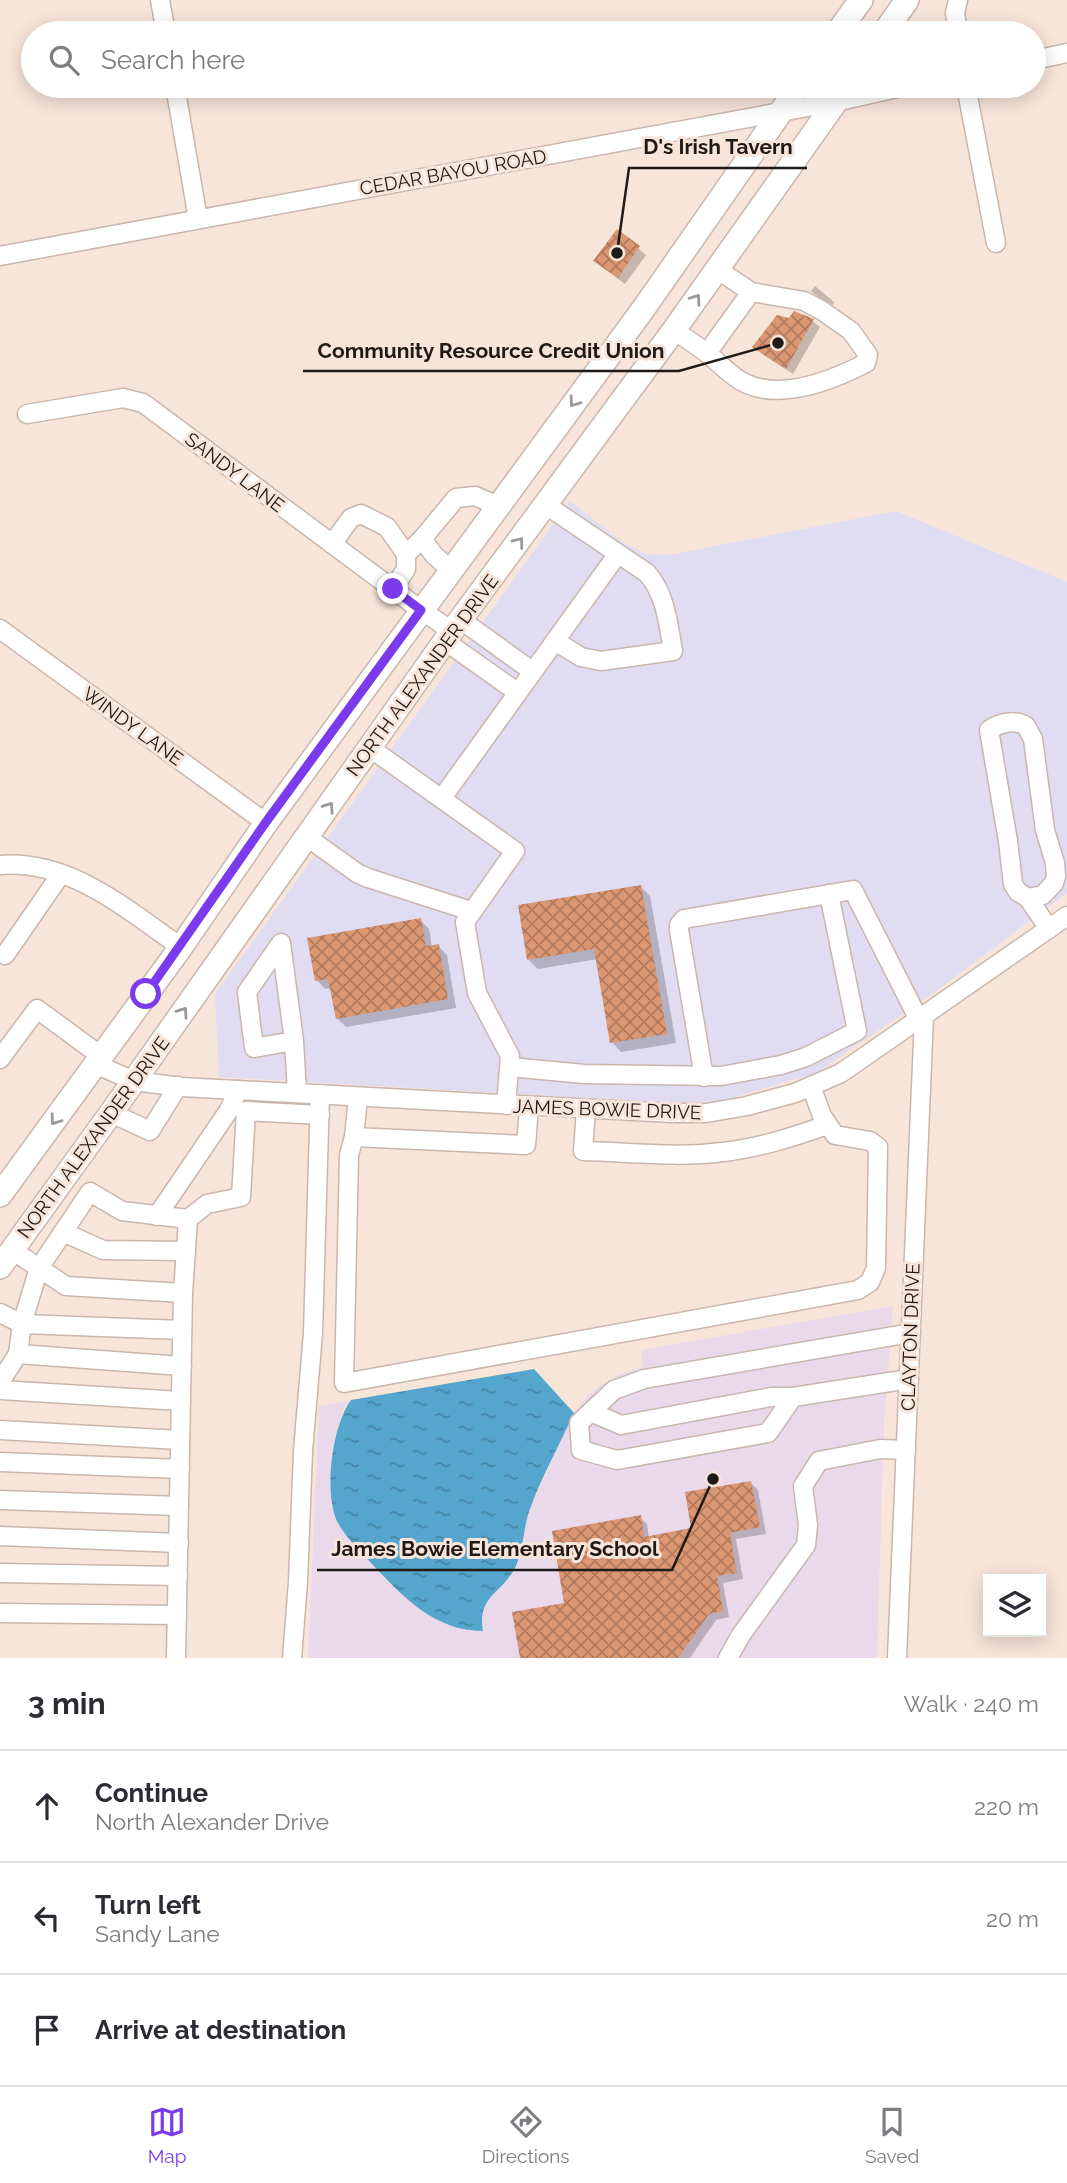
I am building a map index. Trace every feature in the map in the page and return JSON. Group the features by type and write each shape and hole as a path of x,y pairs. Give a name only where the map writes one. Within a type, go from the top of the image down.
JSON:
{"main road":[{"path":"846,21 861,0"},
{"path":"892,21 907,0"},
{"name":"NORTH ALEXANDER DRIVE","path":"0,1195 181,947 266,822 644,308 790,98"},
{"name":"NORTH ALEXANDER DRIVE","path":"6,1258 453,631 674,330 838,98"},
{"path":"644,308 674,330"},
{"path":"337,726 370,748"}],"street":[{"path":"160,0 164,21"},
{"path":"956,21 958,0"},
{"path":"1046,57 1067,53"},
{"path":"177,98 198,219"},
{"name":"CEDAR BAYOU ROAD","path":"0,256 781,111 827,98"},
{"path":"968,98 996,243"},
{"path":"674,330 708,353 741,381 772,390 840,376 866,363 869,355 851,331 821,310 804,301 751,292 717,269"},
{"path":"708,353 751,292"},
{"name":"SANDY LANE","path":"27,414 123,398 143,403 453,631"},
{"path":"406,554 456,498 475,496 498,506"},
{"path":"546,505 647,573 658,587 673,651 601,661 581,657 555,641"},
{"path":"332,544 351,518 361,514 387,527 406,554 406,569 393,589"},
{"path":"422,539 434,555 451,570"},
{"path":"442,799 617,555"},
{"name":"WINDY LANE","path":"0,629 266,822"},
{"path":"453,631 500,649 532,671"},
{"path":"453,631 485,668 517,692"},
{"path":"485,668 500,649"},
{"path":"1028,898 1044,895 1054,883 1056,869 1045,830 1032,739 1026,726 1014,722 989,730 1013,884 1018,892 1028,898 1049,929"},
{"path":"370,748 514,851 466,918 465,926 477,993 508,1049 510,1067 506,1105"},
{"path":"307,837 368,878 471,911"},
{"path":"0,865 33,866 61,874 98,890 181,947"},
{"path":"5,955 61,874"},
{"path":"704,1077 679,930 684,919 853,890 922,1018"},
{"path":"510,1067 584,1074 704,1077 742,1073 806,1056 857,1031 829,894"},
{"name":"JAMES BOWIE DRIVE","path":"0,1059 37,1009 98,1060 134,1081 238,1090 586,1110 706,1113 795,1093 841,1073 1067,916"},
{"path":"293,1041 254,1048 247,992 281,943 293,1041 298,1093"},
{"name":"CLAYTON DRIVE","path":"897,1658 922,1018"},
{"path":"742,1073 750,1105"},
{"path":"111,1113 150,1131 178,1086"},
{"path":"358,1097 354,1137 349,1155 344,1383 858,1290 870,1282 876,1268 878,1147 870,1141 835,1135 827,1125 811,1086"},
{"path":"66,1175 122,1211 157,1216 188,1219 207,1204 242,1197 238,1090"},
{"path":"292,1658 303,1451 313,1333 320,1094"},
{"path":"354,1137 526,1145 529,1106"},
{"path":"237,1110 320,1115"},
{"path":"157,1216 237,1110"},
{"path":"586,1110 583,1151 691,1154 723,1152 775,1143 827,1125"},
{"path":"0,1382 18,1354 22,1324 39,1268 90,1192"},
{"path":"176,1658 183,1293 188,1219"},
{"path":"63,1232 103,1250 186,1251"},
{"path":"6,1258 39,1268 66,1286 183,1293"},
{"path":"0,1313 22,1324 183,1330"},
{"path":"793,1397 768,1433 617,1460 581,1450 579,1423 614,1390 644,1379 911,1333"},
{"path":"18,1354 182,1366"},
{"path":"591,1412 621,1425 771,1397 793,1397 909,1379"},
{"path":"0,1390 181,1401"},
{"path":"0,1430 180,1440"},
{"path":"728,1658 741,1635 806,1545 808,1525 803,1486 819,1461 880,1449 906,1450"},
{"path":"0,1462 180,1469"},
{"path":"0,1500 179,1506"},
{"path":"0,1536 178,1543"},
{"path":"0,1573 178,1576"},
{"path":"0,1613 177,1615"}],"shaded area":[{"path":"570,501 624,543 647,554 669,555 896,511 1067,582 1067,893 931,995 816,1073 725,1100 679,1103 219,1077 215,994"},
{"path":"893,1306 884,1424 877,1658 308,1658 319,1406 351,1400 343,1410 338,1426 332,1475 332,1506 339,1524 354,1545 400,1594 483,1631 482,1613 487,1600 495,1591 522,1538 531,1505 574,1413 587,1396 601,1385 620,1374 643,1367 641,1350"}],"water":[{"path":"534,1369 574,1413 531,1506 515,1568 491,1596 484,1610 483,1631 450,1625 435,1619 408,1600 354,1545 338,1523 333,1511 331,1478 339,1426 351,1400"}],"building":[{"path":"617,229 640,246 618,278 593,261"},
{"path":"794,311 814,319 786,369 752,347 777,315 789,318"},
{"path":"641,885 667,1034 610,1043 594,949 527,960 518,905"},
{"path":"421,918 426,946 439,944 448,999 336,1019 328,979 315,981 307,938"},
{"path":"751,1481 760,1527 730,1533 737,1573 717,1576 723,1611 709,1614 678,1658 520,1658 512,1612 564,1603 552,1531 641,1515 644,1537 691,1528 685,1492"}],"place":[{"name":"D's Irish Tavern","path":"617,253"},
{"name":"Community Resource Credit Union","path":"778,343"},
{"name":"James Bowie Elementary School","path":"713,1479"}],"route":[{"path":"146,994 266,822 421,610 393,589"}]}
